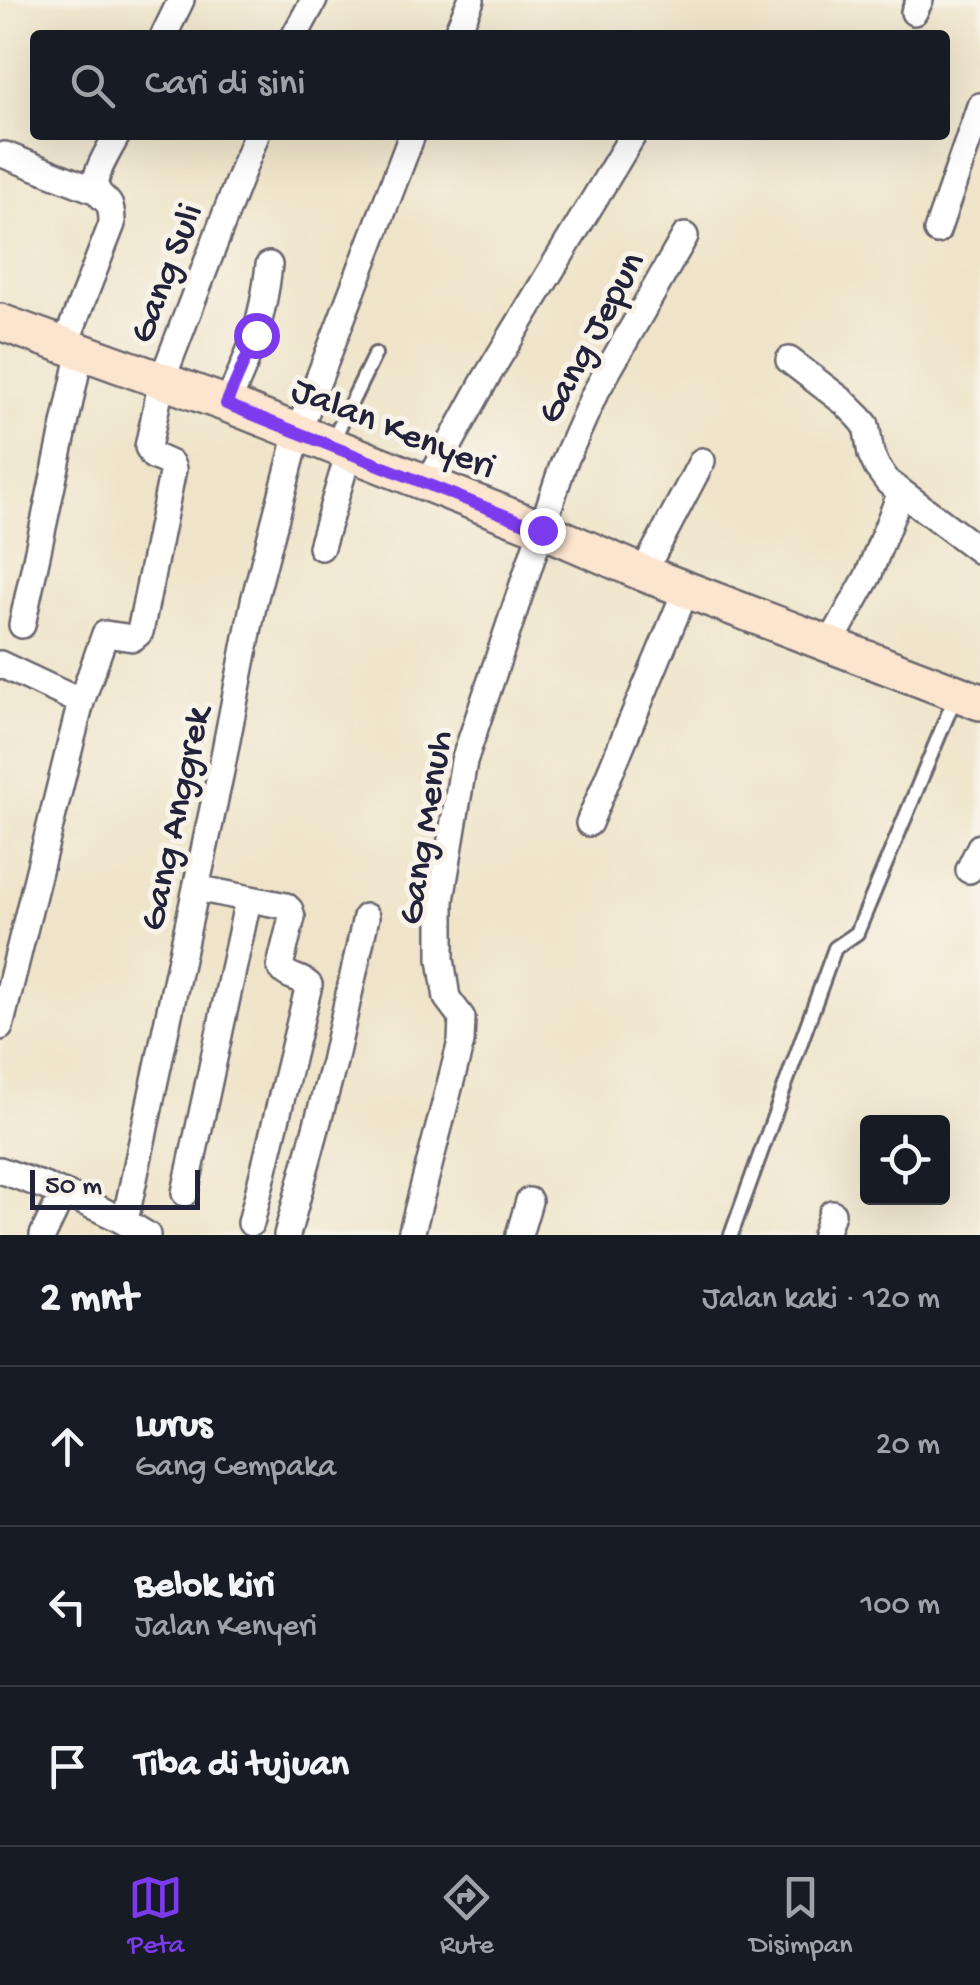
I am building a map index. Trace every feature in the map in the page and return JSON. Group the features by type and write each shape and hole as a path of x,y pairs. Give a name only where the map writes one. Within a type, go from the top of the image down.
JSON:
{"street":[{"path":"166,30 181,0"},
{"path":"298,30 314,0"},
{"path":"458,30 471,0"},
{"path":"937,231 980,106"},
{"path":"97,192 95,180 114,140"},
{"name":"Gang Suli","path":"81,702 105,634 133,638 140,632 173,469 171,464 153,456 148,447 162,380 254,140"},
{"path":"321,547 326,443 411,140"},
{"path":"428,484 486,378 629,140"},
{"path":"4,155 97,192 112,208 112,224 73,347 22,624"},
{"name":"Gang Jepun","path":"542,530 594,395 685,236"},
{"path":"226,404 256,335 268,265"},
{"name":"Jalan Kenyeri","path":"0,322 226,404 686,590 969,697"},
{"path":"789,360 844,402 866,425 876,467 888,482 980,550"},
{"name":"Gang Anggrek","path":"125,1221 254,601 326,443"},
{"path":"643,573 702,462"},
{"path":"830,644 868,576 901,492"},
{"name":"Gang Menuh","path":"411,1235 461,1042 462,1018 447,998 440,959 441,900 464,761 542,530"},
{"path":"589,823 686,590"},
{"path":"0,664 81,702 0,1028"},
{"path":"196,888 286,906 292,917 280,966 288,976 307,983 309,990 251,1223"},
{"path":"185,1194 248,900"},
{"path":"287,1235 334,1062 366,916"},
{"path":"0,1170 63,1193 147,1235"},
{"path":"43,1235 63,1193"},
{"path":"519,1235 529,1200"}],"lane":[{"path":"326,443 375,354"},
{"path":"732,1235 836,948 857,934 969,697"}],"route":[{"path":"256,335 226,404 542,530"}]}
